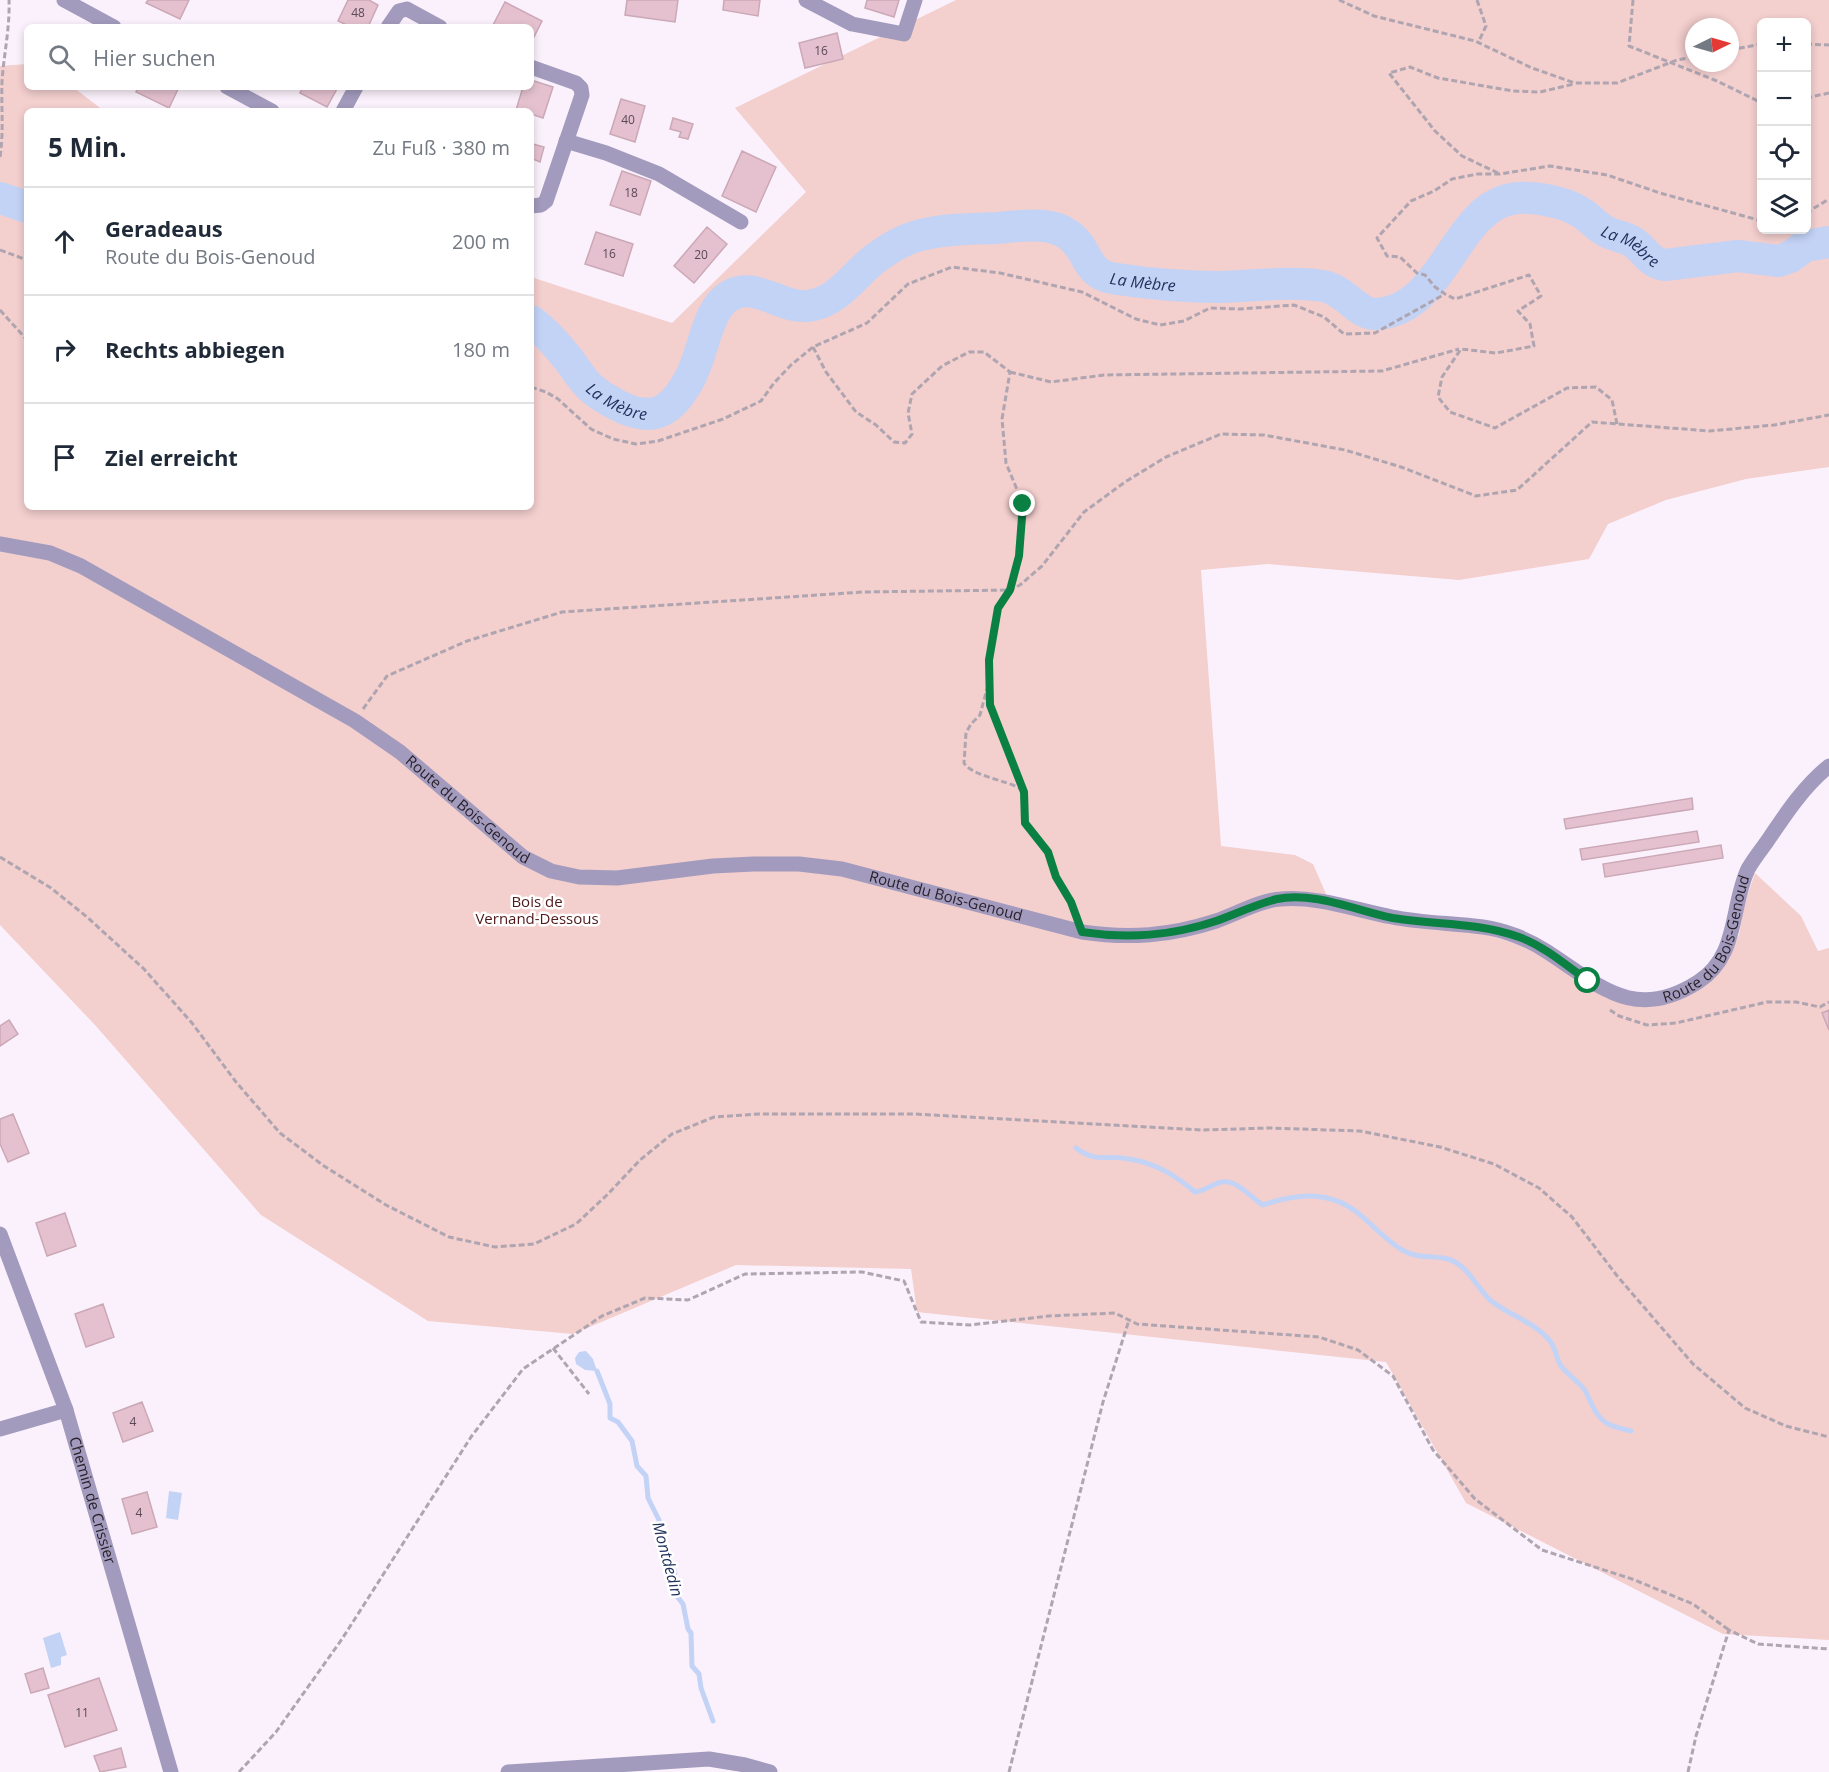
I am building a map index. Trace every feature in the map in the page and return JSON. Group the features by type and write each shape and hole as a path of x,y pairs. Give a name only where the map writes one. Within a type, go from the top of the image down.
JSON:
{"street":[{"path":"64,0 108,24"},
{"path":"806,0 852,24 904,34 915,0"},
{"path":"390,24 399,10 407,9 434,24"},
{"path":"534,68 576,83 582,88 582,95 546,201 541,205 534,206"},
{"path":"233,90 266,108"},
{"path":"346,108 354,90"},
{"path":"566,141 606,153 659,174 741,222"},
{"name":"Route du Bois-Genoud","path":"0,544 50,553 81,566 355,721 400,752 523,857 551,871 579,877 617,878 713,866 799,864 842,869 1082,932 1116,937 1185,930 1278,899 1331,902 1393,918 1486,928 1520,937 1545,950 1588,981 1608,992 1639,1001 1671,995 1699,981 1723,957 1733,930 1739,895 1749,868 1790,808 1814,778 1829,766"},
{"name":"Chemin de Crissier","path":"0,1234 66,1410 171,1772"},
{"path":"0,1429 66,1410"},
{"path":"508,1772 710,1759 770,1772"}],"path":[{"path":"0,156 3,132 2,81 10,24 9,0"},
{"path":"1340,0 1374,16 1478,43 1532,68 1575,83"},
{"path":"1477,0 1486,26 1478,43"},
{"path":"1633,0 1629,46 1671,62 1757,101"},
{"path":"1811,44 1829,45"},
{"path":"1739,48 1757,45"},
{"path":"1500,174 1462,156 1435,130 1389,72 1410,67 1438,78 1513,91 1540,92 1575,83 1617,83 1685,59"},
{"path":"1811,97 1829,93"},
{"path":"813,347 826,372 856,412 876,425 894,442 905,443 912,434 908,413 912,394 942,366 969,352 984,352 1010,372 1051,382 1104,375 1382,371 1461,349 1496,353 1534,346 1530,324 1518,311 1541,296 1529,275 1455,299 1445,294 1425,275 1417,273 1400,257 1388,256 1377,238 1411,201 1434,191 1452,179 1550,166 1607,175 1660,193 1757,220"},
{"path":"1811,210 1829,199"},
{"path":"0,250 24,259"},
{"path":"534,388 558,399 591,429 613,439 636,444 693,430 760,401 774,383 813,347 867,323 908,284 952,267 1000,273 1082,292 1136,319 1160,325 1184,321 1210,308 1240,309 1294,305 1324,317 1344,334 1375,333 1445,294"},
{"path":"0,310 24,337"},
{"path":"1461,349 1442,377 1438,397 1450,412 1495,428 1567,388 1596,387 1612,400 1617,424"},
{"path":"1010,372 1002,419 1006,462 1023,504 1019,556 1010,590 998,608 989,660 990,705 1023,790 1025,823 1048,852 1056,877 1071,902 1082,932"},
{"path":"355,721 387,676 467,641 561,612 863,592 1010,590 1020,585 1042,566 1084,512 1125,482 1166,457 1221,434 1264,435 1345,450 1401,467 1476,496 1517,490 1592,422 1710,431 1774,425 1829,415"},
{"path":"990,679 980,716 971,724 966,733 964,763 975,773 1011,783 1023,790"},
{"path":"0,857 51,888 144,969 192,1023 236,1082 280,1133 324,1166 386,1205 449,1237 495,1247 534,1244 576,1224 640,1160 672,1134 714,1117 759,1114 914,1113 1202,1130 1269,1128 1360,1131 1440,1147 1494,1164 1539,1188 1572,1217 1618,1277 1693,1364 1745,1408 1786,1426 1829,1437"},
{"path":"1796,1002 1820,1007 1829,1002"},
{"path":"239,1772 276,1732 342,1639 471,1437 523,1369 602,1316 645,1298 688,1300 745,1274 862,1272 904,1281 921,1323 970,1325 1049,1316 1115,1312 1137,1324 1319,1337 1358,1350 1393,1376 1433,1450 1475,1499 1542,1550 1632,1579 1693,1604 1729,1630 1758,1644 1829,1650"},
{"path":"1009,1772 1103,1402 1130,1320"},
{"path":"553,1348 589,1394"},
{"path":"1688,1772 1696,1736 1729,1630"}],"green space":[{"name":"Bois de Vernand-Dessous","path":"956,0 1829,0 1829,467 1746,479 1666,500 1608,524 1589,559 1459,580 1268,564 1201,570 1221,846 1295,855 1313,864 1333,910 1485,934 1518,944 1542,956 1606,998 1639,1007 1673,1001 1727,961 1739,935 1744,905 1755,873 1801,916 1818,951 1829,948 1829,1010 1822,1013 1829,1030 1829,1640 1723,1634 1466,1503 1386,1362 917,1312 911,1269 736,1265 573,1334 428,1321 261,1215 95,1025 0,925 0,66 24,64 24,90 77,90 100,108 24,108 24,510 534,510 534,278 672,323 806,192 735,108"}],"water":[{"path":"586,1351 593,1359 597,1371 585,1370 576,1364 575,1358 579,1352"},
{"path":"169,1491 182,1493 178,1520 166,1518"},
{"path":"60,1632 67,1655 61,1657 61,1665 51,1668 43,1638"}],"building":[{"path":"148,0 189,0 180,19 146,3"},
{"path":"348,0 369,0 378,5 369,24 344,24 338,21"},
{"path":"627,0 678,0 675,22 625,15"},
{"path":"724,0 760,0 758,16 723,10"},
{"path":"867,0 899,0 894,17 865,8"},
{"path":"505,2 542,21 534,37 534,24 494,24"},
{"path":"837,33 843,59 805,68 799,43"},
{"path":"534,81 553,87 543,118 534,115 534,108 517,108 522,90 534,90"},
{"path":"137,90 178,90 169,108 136,92"},
{"path":"302,90 336,90 327,107 300,93"},
{"path":"621,99 645,106 635,142 610,134"},
{"path":"673,118 693,124 688,139 679,137 681,132 670,129"},
{"path":"534,144 544,147 540,162 534,159"},
{"path":"742,151 776,167 756,212 722,196"},
{"path":"622,171 651,181 640,215 610,205"},
{"path":"707,227 727,244 694,283 674,266"},
{"path":"596,232 633,244 623,276 585,264"},
{"path":"1692,798 1693,809 1566,829 1564,819"},
{"path":"1697,831 1699,842 1582,860 1580,849"},
{"path":"1721,845 1723,858 1605,877 1603,864"},
{"path":"1829,1010 1829,1030 1822,1013"},
{"path":"9,1020 18,1034 0,1046 0,1026"},
{"path":"13,1114 29,1153 8,1162 0,1144 0,1119"},
{"path":"65,1213 76,1246 47,1256 36,1223"},
{"path":"103,1304 114,1337 86,1347 75,1314"},
{"path":"142,1402 153,1431 123,1442 113,1413"},
{"path":"147,1492 157,1527 132,1534 122,1499"},
{"path":"43,1668 49,1688 31,1693 25,1674"},
{"path":"99,1678 117,1730 65,1747 48,1695"},
{"path":"121,1748 126,1767 100,1772 94,1756"}],"waterway":[{"name":"La Mèbre","path":"0,198 24,206"},
{"name":"La Mèbre","path":"534,323 552,339 585,382 597,393 615,404 643,414 662,411 670,406 684,389 694,369 712,318 722,302 733,294 744,291 755,292 789,304 813,305 838,293 872,261 901,242 939,232 1026,225 1047,226 1069,235 1081,248 1093,268 1106,277 1169,285 1323,286 1338,292 1363,310 1376,314 1399,309 1417,297 1433,280 1473,224 1489,209 1515,198 1544,200 1573,208 1603,230 1633,242 1651,259 1665,265 1738,256 1779,261 1790,257 1805,246 1829,242"},
{"path":"1076,1148 1090,1156 1147,1163 1172,1175 1195,1192 1228,1182 1238,1186 1263,1205 1307,1196 1316,1196 1344,1204 1404,1251 1415,1255 1448,1259 1461,1266 1490,1300 1544,1334 1554,1347 1561,1366 1584,1389 1603,1421 1631,1431"},
{"name":"Montdedin","path":"597,1371 610,1404 610,1418 618,1422 632,1441 637,1466 646,1476 648,1498 659,1520 661,1546 670,1558 675,1573 673,1579 676,1595 683,1604 688,1629 691,1633 692,1666 699,1674 701,1688 713,1721"}],"route":[{"path":"1023,504 1019,556 1010,590 998,608 989,660 990,705 1024,792 1025,823 1048,852 1056,877 1071,902 1082,932 1116,937 1185,930 1278,899 1302,899 1331,902 1393,918 1486,928 1520,937 1545,950 1588,981"}]}
